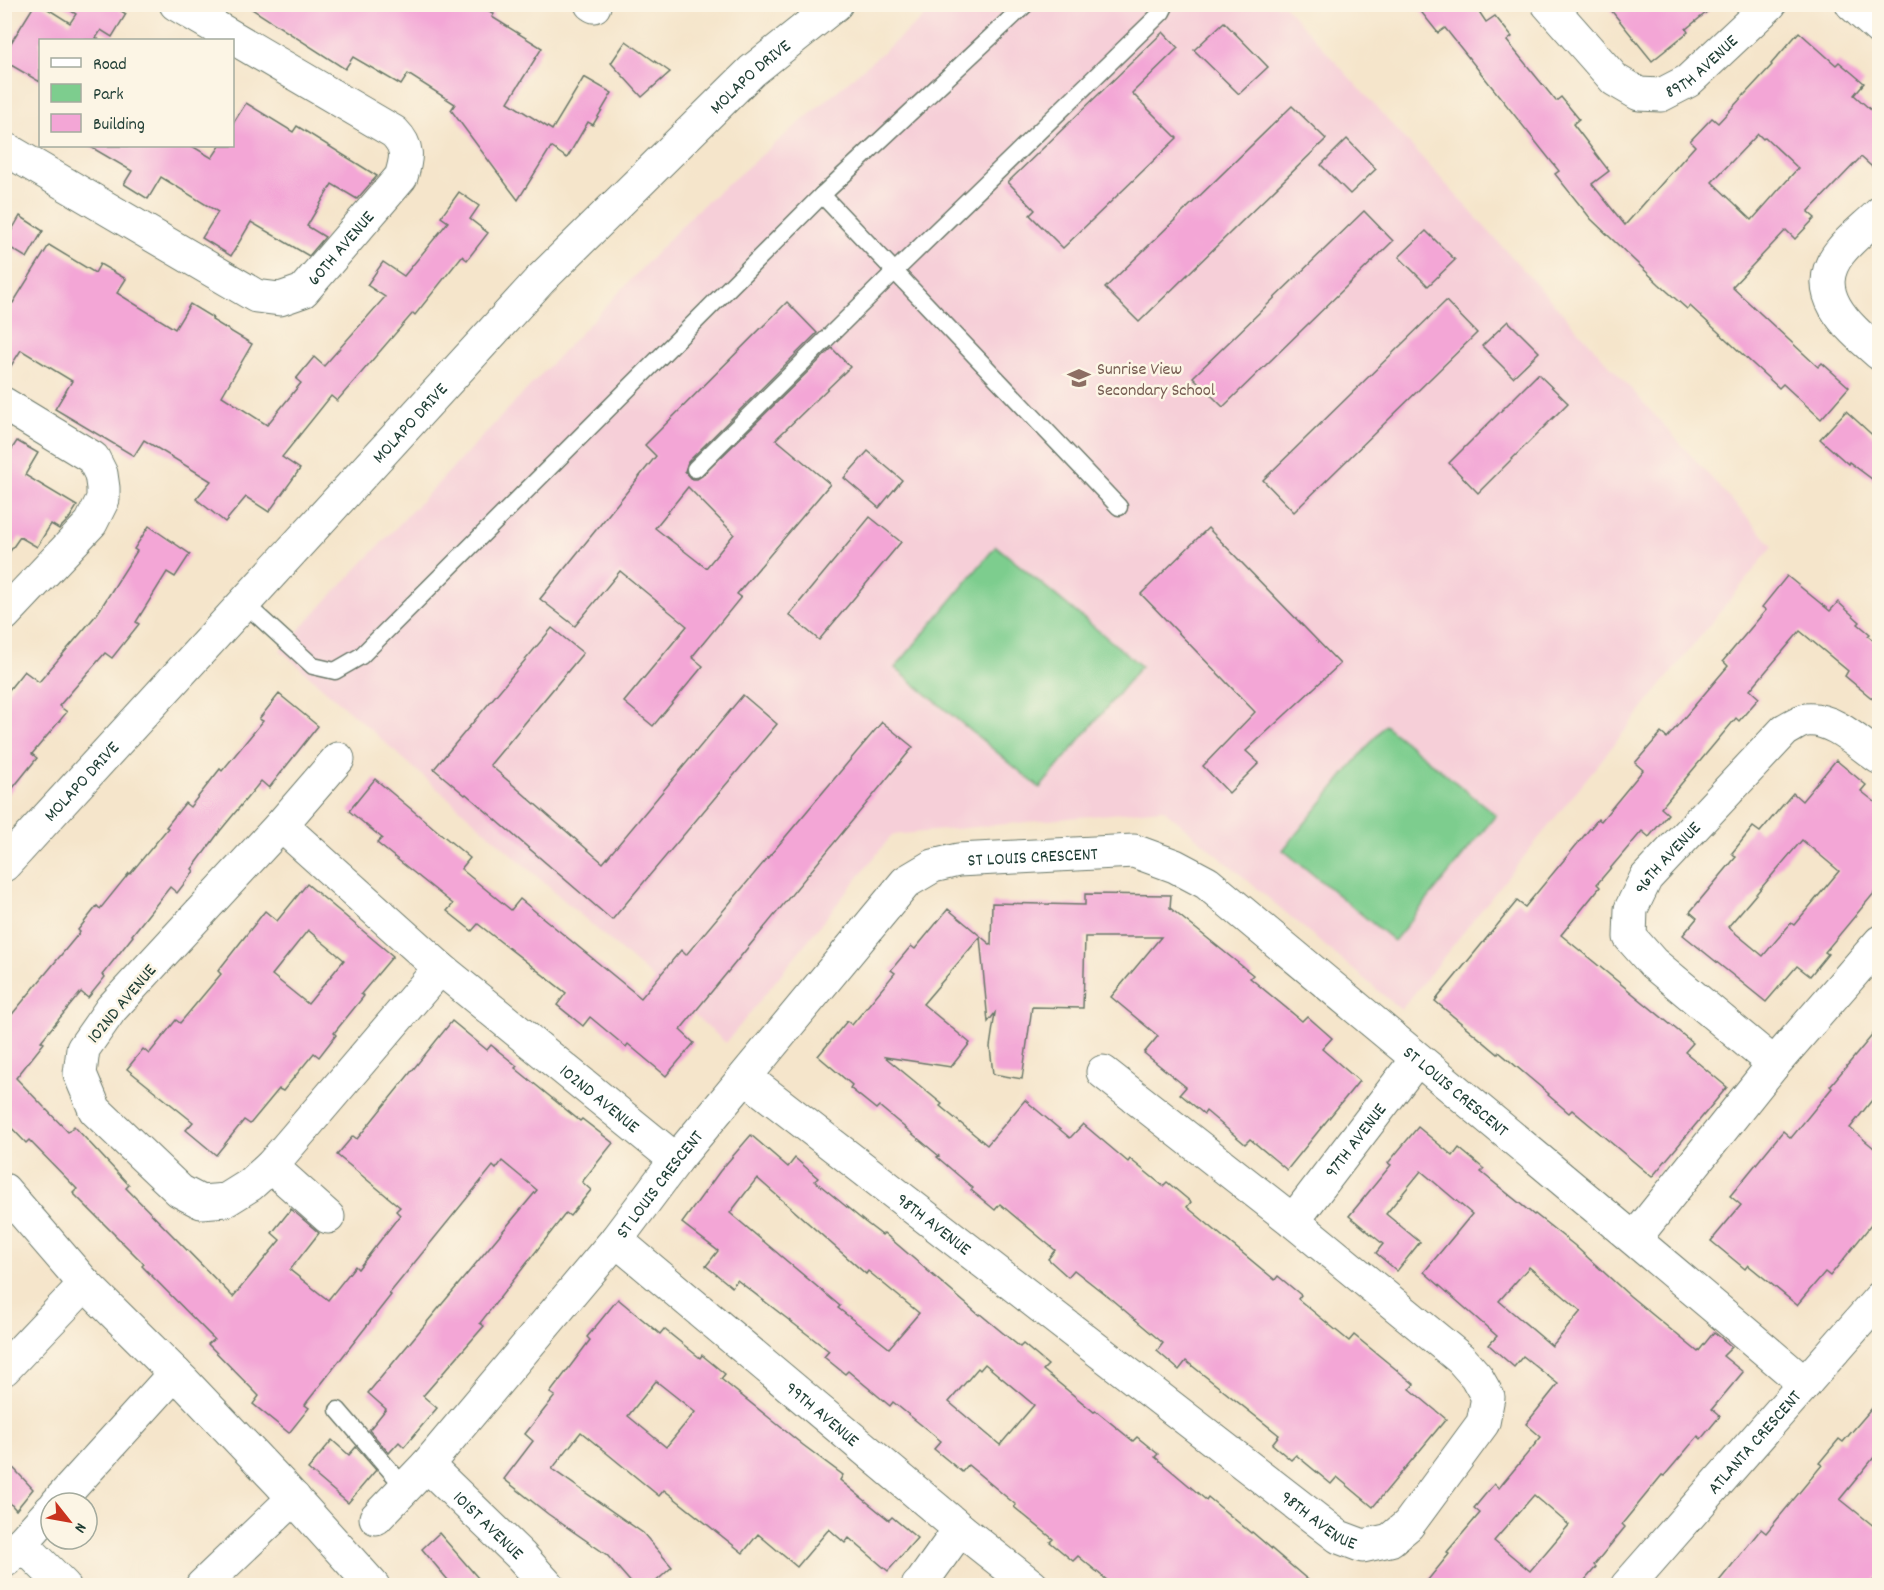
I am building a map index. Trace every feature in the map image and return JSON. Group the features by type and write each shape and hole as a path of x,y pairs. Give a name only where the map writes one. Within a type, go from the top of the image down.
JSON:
{"street":[{"name":"60TH AVENUE","path":"4,148 256,296 280,299 303,291 401,177 406,160 403,141 394,132 176,4"},
{"name":"MOLAPO DRIVE","path":"4,865 540,280 752,71 836,4"},
{"name":"89TH AVENUE","path":"1548,4 1615,80 1639,94 1661,95 1688,81 1770,4"},
{"path":"1852,4 1880,30"},
{"path":"1880,213 1839,253 1829,275 1830,301 1846,324 1880,354"},
{"path":"4,404 93,458 101,474 103,488 103,499 91,523 4,615"},
{"name":"96TH AVENUE","path":"1774,1064 1653,963 1630,937 1631,909 1646,878 1785,730 1805,720 1825,722 1845,733 1880,759"},
{"name":"102ND AVENUE","path":"338,759 282,825 111,1009 83,1048 80,1074 95,1110 180,1191 201,1202 226,1200 250,1185 271,1166 440,968"},
{"name":"102ND AVENUE","path":"282,825 440,968 676,1160"},
{"name":"ST LOUIS CRESCENT","path":"376,1518 427,1465 616,1240 676,1160 906,882 933,866 958,860 1134,851 1175,866 1207,883 1635,1238 1805,1384"},
{"path":"1635,1238 1774,1064 1880,942"},
{"name":"97TH AVENUE","path":"1293,1221 1417,1059"},
{"name":"98TH AVENUE","path":"746,1078 1339,1537 1363,1546 1390,1540 1408,1525 1483,1424 1488,1397 1476,1376 1461,1359 1293,1221 1103,1072"},
{"path":"271,1166 328,1217"},
{"path":"4,1190 85,1284 175,1373 294,1498 373,1586"},
{"name":"99TH AVENUE","path":"616,1240 960,1529 1032,1586"},
{"path":"4,1369 85,1284"},
{"name":"ATLANTA CRESCENT","path":"1627,1586 1880,1298"},
{"path":"68,1491 175,1373"},
{"name":"101ST AVENUE","path":"427,1465 520,1555 548,1586"},
{"path":"202,1586 294,1498"},
{"path":"39,1523 9,1556 64,1586"},
{"path":"918,1586 960,1529"}],"lane":[{"path":"244,603 313,666 335,671 362,656 822,195 1026,4"},
{"path":"695,470 894,272 1162,12 1166,4"},
{"path":"822,195 1119,507"},
{"path":"338,1410 406,1489"}],"shaded area":[{"name":"Sunrise View Secondary School","path":"938,5 1284,5 1773,546 1401,1010 1163,809 892,835 726,1043 280,650 696,211"}],"green space":[{"path":"996,546 1141,666 1040,788 895,668"},
{"path":"1385,725 1496,815 1394,941 1283,850"}],"building":[{"path":"35,4 40,4 70,23 76,14 60,4 117,4 115,7 126,14 112,37 101,30 96,38 98,39 39,39 39,81 4,61 4,54"},
{"path":"244,4 478,4 494,14 492,17 542,48 508,102 552,130 584,77 612,93 593,125 588,122 567,158 551,147 518,200 451,110 455,104 408,74 401,85 353,57 345,69"},
{"path":"1415,4 1474,4 1486,22 1495,16 1512,37 1507,41 1556,101 1561,97 1579,119 1573,124 1609,171 1592,184 1625,225 1695,146 1690,141 1712,118 1718,123 1799,32 1836,65 1839,62 1864,83 1854,95 1880,118 1880,174 1861,157 1808,212 1815,218 1795,239 1786,230 1732,287 1818,367 1822,363 1849,387 1821,419 1783,384 1779,388 1690,306 1687,309 1591,219 1555,174 1559,171 1445,28 1438,33","holes":["1758,134 1763,139 1765,137 1798,168 1752,220 1712,182"]},
{"path":"1606,4 1717,4 1686,29 1688,32 1652,61"},
{"path":"1224,22 1268,67 1239,94 1194,50"},
{"path":"1163,32 1178,48 1132,93 1177,138 1063,248 1030,215 1035,210 1008,182"},
{"path":"626,41 670,72 642,97 611,63"},
{"path":"246,103 293,132 297,126 377,176 357,199 332,184 307,226 325,237 309,256 251,222 231,256 202,238 218,212 161,177 148,199 124,184 132,171 91,147 194,147 212,158 219,147 234,147 234,122"},
{"path":"1292,106 1326,139 1139,322 1105,288"},
{"path":"1347,139 1376,169 1350,194 1321,165"},
{"path":"459,192 479,206 470,219 488,233 467,260 462,256 415,315 413,313 337,401 331,396 282,457 300,469 269,512 246,497 225,522 196,499 211,481 144,440 134,456 55,409 72,381 21,350 4,377 4,298 13,303 49,245 95,273 100,264 126,279 117,293 175,329 190,304 252,344 222,396 267,425 301,383 296,379 314,357 324,366 385,297 367,285 383,262 404,276 448,222 441,217"},
{"path":"1364,211 1393,241 1223,407 1193,377"},
{"path":"20,216 43,231 27,258 4,244"},
{"path":"1426,231 1455,260 1428,286 1399,257"},
{"path":"1446,301 1477,333 1294,512 1263,480"},
{"path":"787,302 817,333 688,462 685,471 692,479 702,476 832,348 850,367 776,439 830,484 737,594 741,597 692,657 703,666 653,726 624,702 687,626 620,571 575,626 540,599 656,456 645,445","holes":["688,487 734,534 706,568 655,528"]},
{"path":"1508,321 1539,352 1513,377 1482,346"},
{"path":"1538,374 1568,403 1478,493 1449,463"},
{"path":"1846,411 1880,442 1880,485 1849,462 1848,464 1820,439"},
{"path":"17,441 38,453 25,475 77,506 59,529 51,524 37,547 20,537 4,560 4,461"},
{"path":"868,451 902,480 879,508 844,478"},
{"path":"870,517 901,542 819,640 789,615"},
{"path":"149,526 190,554 175,577 167,572 136,622 139,624 112,658 105,653 59,706 67,712 32,754 37,758 4,799 4,696 24,671 39,682 97,614 137,551 134,549"},
{"path":"1208,528 1340,664 1246,751 1259,763 1229,793 1203,766 1255,712 1141,594"},
{"path":"1787,576 1830,611 1838,602 1860,622 1858,624 1870,634 1868,636 1880,646 1880,705 1845,676 1848,671 1800,631 1750,690 1759,698 1739,721 1736,718 1661,808 1668,814 1649,837 1642,831 1597,884 1600,887 1561,935 1693,1043 1685,1052 1727,1087 1652,1177 1572,1110 1569,1113 1499,1052 1498,1054 1435,1001 1517,901 1525,907 1598,819 1601,821 1643,770 1635,763 1661,733 1667,738 1728,666 1723,661 1766,610 1762,607"},
{"path":"552,628 583,653 490,765 603,863 743,695 777,724 612,920 434,769"},
{"path":"279,694 318,726 269,788 261,781 220,831 177,893 170,887 102,975 105,977 88,998 81,992 41,1041 44,1043 16,1078 68,1132 74,1126 129,1185 126,1188 233,1297 280,1240 272,1233 291,1209 319,1233 290,1270 328,1300 355,1266 358,1269 400,1215 396,1211 400,1207 337,1155 353,1136 357,1139 452,1021 487,1050 491,1045 517,1066 515,1068 580,1121 582,1119 613,1143 582,1182 591,1190 570,1216 566,1213 480,1323 484,1326 423,1396 437,1408 404,1447 399,1442 389,1453 369,1430 386,1409 368,1393 537,1190 502,1161 496,1169 493,1166 389,1294 391,1295 307,1402 305,1405 309,1408 289,1433 253,1404 259,1396 208,1344 214,1339 73,1193 77,1189 29,1140 26,1143 4,1120 4,1024 80,932 78,930 97,906 100,909 130,874 168,828 166,827 185,803 190,807 220,769 222,771 263,721 259,719"},
{"path":"882,722 913,747 680,1030 694,1043 666,1076 628,1044 626,1047 590,1017 583,1026 557,1005 566,993 478,924 472,931 447,911 453,904 377,843 382,838 349,811 375,779 470,858 461,869 511,910 520,899 641,998 681,950 686,955"},
{"path":"1836,760 1866,785 1861,791 1880,806 1880,886 1825,952 1828,954 1810,976 1797,966 1766,1002 1683,935 1697,918 1690,912 1736,857 1732,853 1753,827 1760,832 1793,793 1802,801","holes":["1802,840 1839,871 1794,925 1791,923 1763,956 1728,927"]},
{"path":"307,884 393,956 361,994 364,996 334,1033 336,1035 319,1057 314,1053 283,1091 279,1089 250,1124 244,1120 216,1155 186,1130 193,1122 127,1069 143,1049 149,1054 176,1020 180,1023 221,974 218,971 265,911 277,921","holes":["308,930 344,960 308,1004 272,975"]},
{"path":"1085,894 1171,895 1170,908 1253,975 1250,978 1302,1021 1307,1016 1332,1038 1322,1049 1359,1081 1287,1170 1250,1139 1245,1144 1206,1111 1204,1114 1180,1094 1186,1087 1144,1053 1158,1036 1111,997 1161,937 1085,937 1083,1008 1032,1007 1022,1079 993,1074 990,1047 995,1013 988,1022 980,937 923,1004 970,1043 951,1067 885,1057 987,1145 1025,1100 1070,1138 1083,1124 1128,1162 1130,1159 1163,1186 1167,1182 1191,1202 1187,1207 1275,1280 1278,1276 1301,1295 1298,1299 1349,1341 1354,1335 1414,1384 1410,1389 1446,1419 1373,1507 1337,1477 1331,1484 1296,1455 1291,1460 1272,1444 1279,1435 1186,1361 1179,1370 1157,1351 1163,1343 1074,1270 1068,1277 1048,1259 1055,1250 1000,1204 995,1210 971,1190 973,1188 937,1157 939,1156 879,1106 876,1109 850,1088 852,1085 818,1056 847,1021 852,1025 895,973 891,970 911,946 915,949 948,909 991,945 992,903 1085,905"},
{"path":"1880,1026 1880,1090 1850,1128 1880,1153 1880,1214 1830,1276 1825,1272 1797,1305 1748,1265 1745,1269 1711,1241 1741,1205 1730,1196 1783,1131 1791,1138 1832,1088 1830,1086"},
{"path":"1418,1127 1453,1156 1459,1148 1484,1169 1481,1172 1574,1245 1630,1296 1698,1352 1714,1332 1732,1347 1723,1356 1743,1372 1712,1409 1720,1416 1701,1439 1698,1436 1664,1476 1662,1475 1622,1524 1625,1527 1580,1586 1423,1586 1449,1554 1447,1552 1480,1513 1474,1508 1494,1484 1499,1488 1541,1437 1526,1424 1558,1384 1523,1356 1514,1367 1489,1345 1497,1336 1424,1272 1472,1214 1421,1171 1386,1214 1420,1242 1397,1271 1376,1253 1383,1244 1349,1216 1391,1165 1388,1163","holes":["1529,1267 1581,1311 1552,1346 1499,1301","1534,1495 1569,1525 1530,1571 1494,1541"]},
{"path":"751,1135 788,1167 795,1158 818,1178 815,1181 865,1222 882,1235 884,1233 979,1315 1020,1347 1023,1344 1048,1365 1043,1370 1094,1412 1096,1411 1133,1441 1137,1437 1158,1454 1155,1457 1206,1500 1208,1497 1315,1586 1114,1586 1078,1556 1073,1561 1050,1542 1053,1539 1014,1507 1016,1505 968,1465 962,1472 934,1449 941,1441 893,1402 890,1406 848,1371 845,1374 824,1357 829,1351 737,1280 732,1287 706,1266 718,1251 682,1223 720,1171","holes":["757,1178 866,1274 868,1271 919,1313 889,1348 838,1308 840,1306 730,1213","985,1364 1034,1405 1000,1445 949,1402 978,1368 980,1370"]},
{"path":"618,1299 660,1334 664,1329 700,1358 702,1355 725,1374 721,1379 843,1475 840,1480 889,1520 892,1517 917,1538 888,1571 849,1538 845,1543 829,1529 797,1567 758,1534 743,1553 664,1490 659,1496 581,1432 552,1469 643,1533 672,1567 651,1586 634,1586 607,1555 548,1514 504,1479 533,1441 525,1434 555,1396 550,1393 590,1340 587,1337","holes":["656,1381 695,1412 666,1447 628,1416"]},
{"path":"1880,1399 1880,1450 1840,1499 1880,1531 1880,1573 1869,1586 1715,1586 1761,1529 1766,1533 1822,1465 1819,1463 1839,1439 1843,1442"},
{"path":"332,1440 349,1455 356,1447 376,1470 348,1503 308,1469"},
{"path":"4,1458 33,1489 16,1510 4,1496"},
{"path":"439,1533 485,1586 453,1586 422,1549"}],"place":[{"name":"Sunrise View Secondary School","path":"1079,378"}]}
